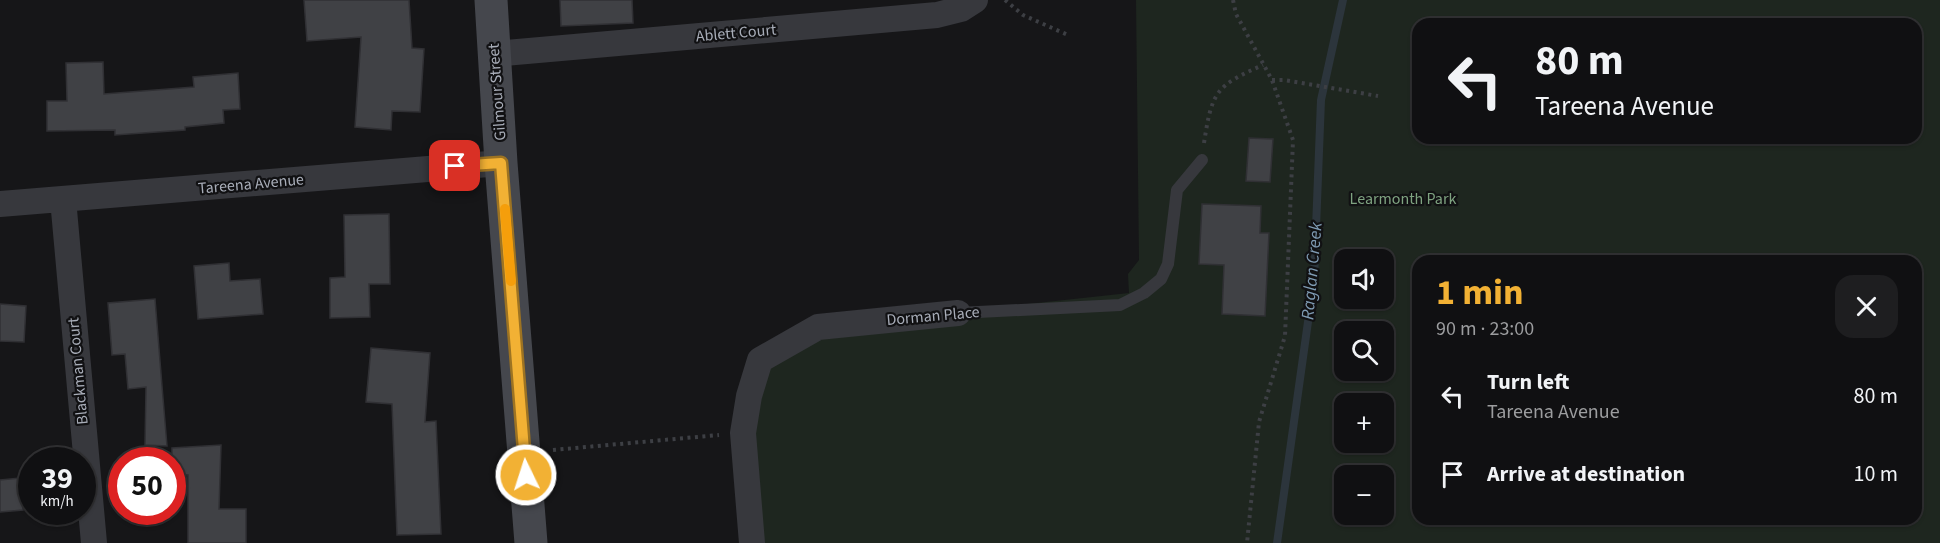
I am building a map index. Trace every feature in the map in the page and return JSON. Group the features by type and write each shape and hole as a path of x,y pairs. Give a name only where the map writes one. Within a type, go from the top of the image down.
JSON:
{"main road":[{"name":"Gilmour Street","path":"491,0 501,163 531,543"}],"street":[{"name":"Ablett Court","path":"494,54 937,15 961,9 975,0"},
{"name":"Tareena Avenue","path":"0,204 501,163"},
{"name":"Blackman Court","path":"63,199 94,543"},
{"name":"Dorman Place","path":"752,543 743,433 749,396 760,360 818,327 958,313"}],"lane":[{"name":"Dorman Place","path":"958,313 1120,305 1144,293 1161,279 1168,264 1177,190 1202,160"}],"path":[{"path":"1005,0 1023,15 1068,35"},
{"path":"1233,0 1236,14 1272,81 1293,140 1285,336 1259,422 1247,543"},
{"path":"1202,160 1209,110 1213,98 1224,86 1263,65"},
{"path":"1272,81 1284,80 1378,96"},
{"path":"524,452 743,433"}],"green space":[{"name":"Learmonth Park","path":"1136,0 1940,0 1940,543 752,543 743,433 760,360 818,327 1129,293 1128,274 1139,260"}],"building":[{"path":"304,0 409,0 412,48 424,49 420,112 392,111 391,130 355,127 361,37 307,41"},
{"path":"560,0 632,0 633,23 561,26"},
{"path":"103,62 104,94 194,87 193,77 238,73 240,109 223,110 224,123 185,127 185,130 115,135 115,130 47,131 47,101 67,101 66,63"},
{"path":"1249,138 1273,139 1270,182 1246,181"},
{"path":"1202,204 1261,206 1260,233 1269,233 1265,316 1222,314 1224,265 1199,264"},
{"path":"389,214 390,284 369,284 370,317 330,318 330,278 345,277 344,215"},
{"path":"229,263 230,281 260,279 263,314 198,319 194,266"},
{"path":"155,299 167,446 145,445 146,387 128,389 125,354 112,355 108,303"},
{"path":"0,304 26,306 24,342 0,341"},
{"path":"371,348 430,353 425,422 436,421 441,534 397,535 392,404 366,402"},
{"path":"221,445 219,509 246,509 246,543 188,543 186,447"},
{"path":"18,478 18,510 0,512 0,480"}],"waterway":[{"name":"Raglan Creek","path":"1277,543 1314,279 1321,100 1343,0"}],"slow traffic":[{"path":"505,209 511,281"}],"route":[{"path":"455,166 501,163 526,475"}]}
